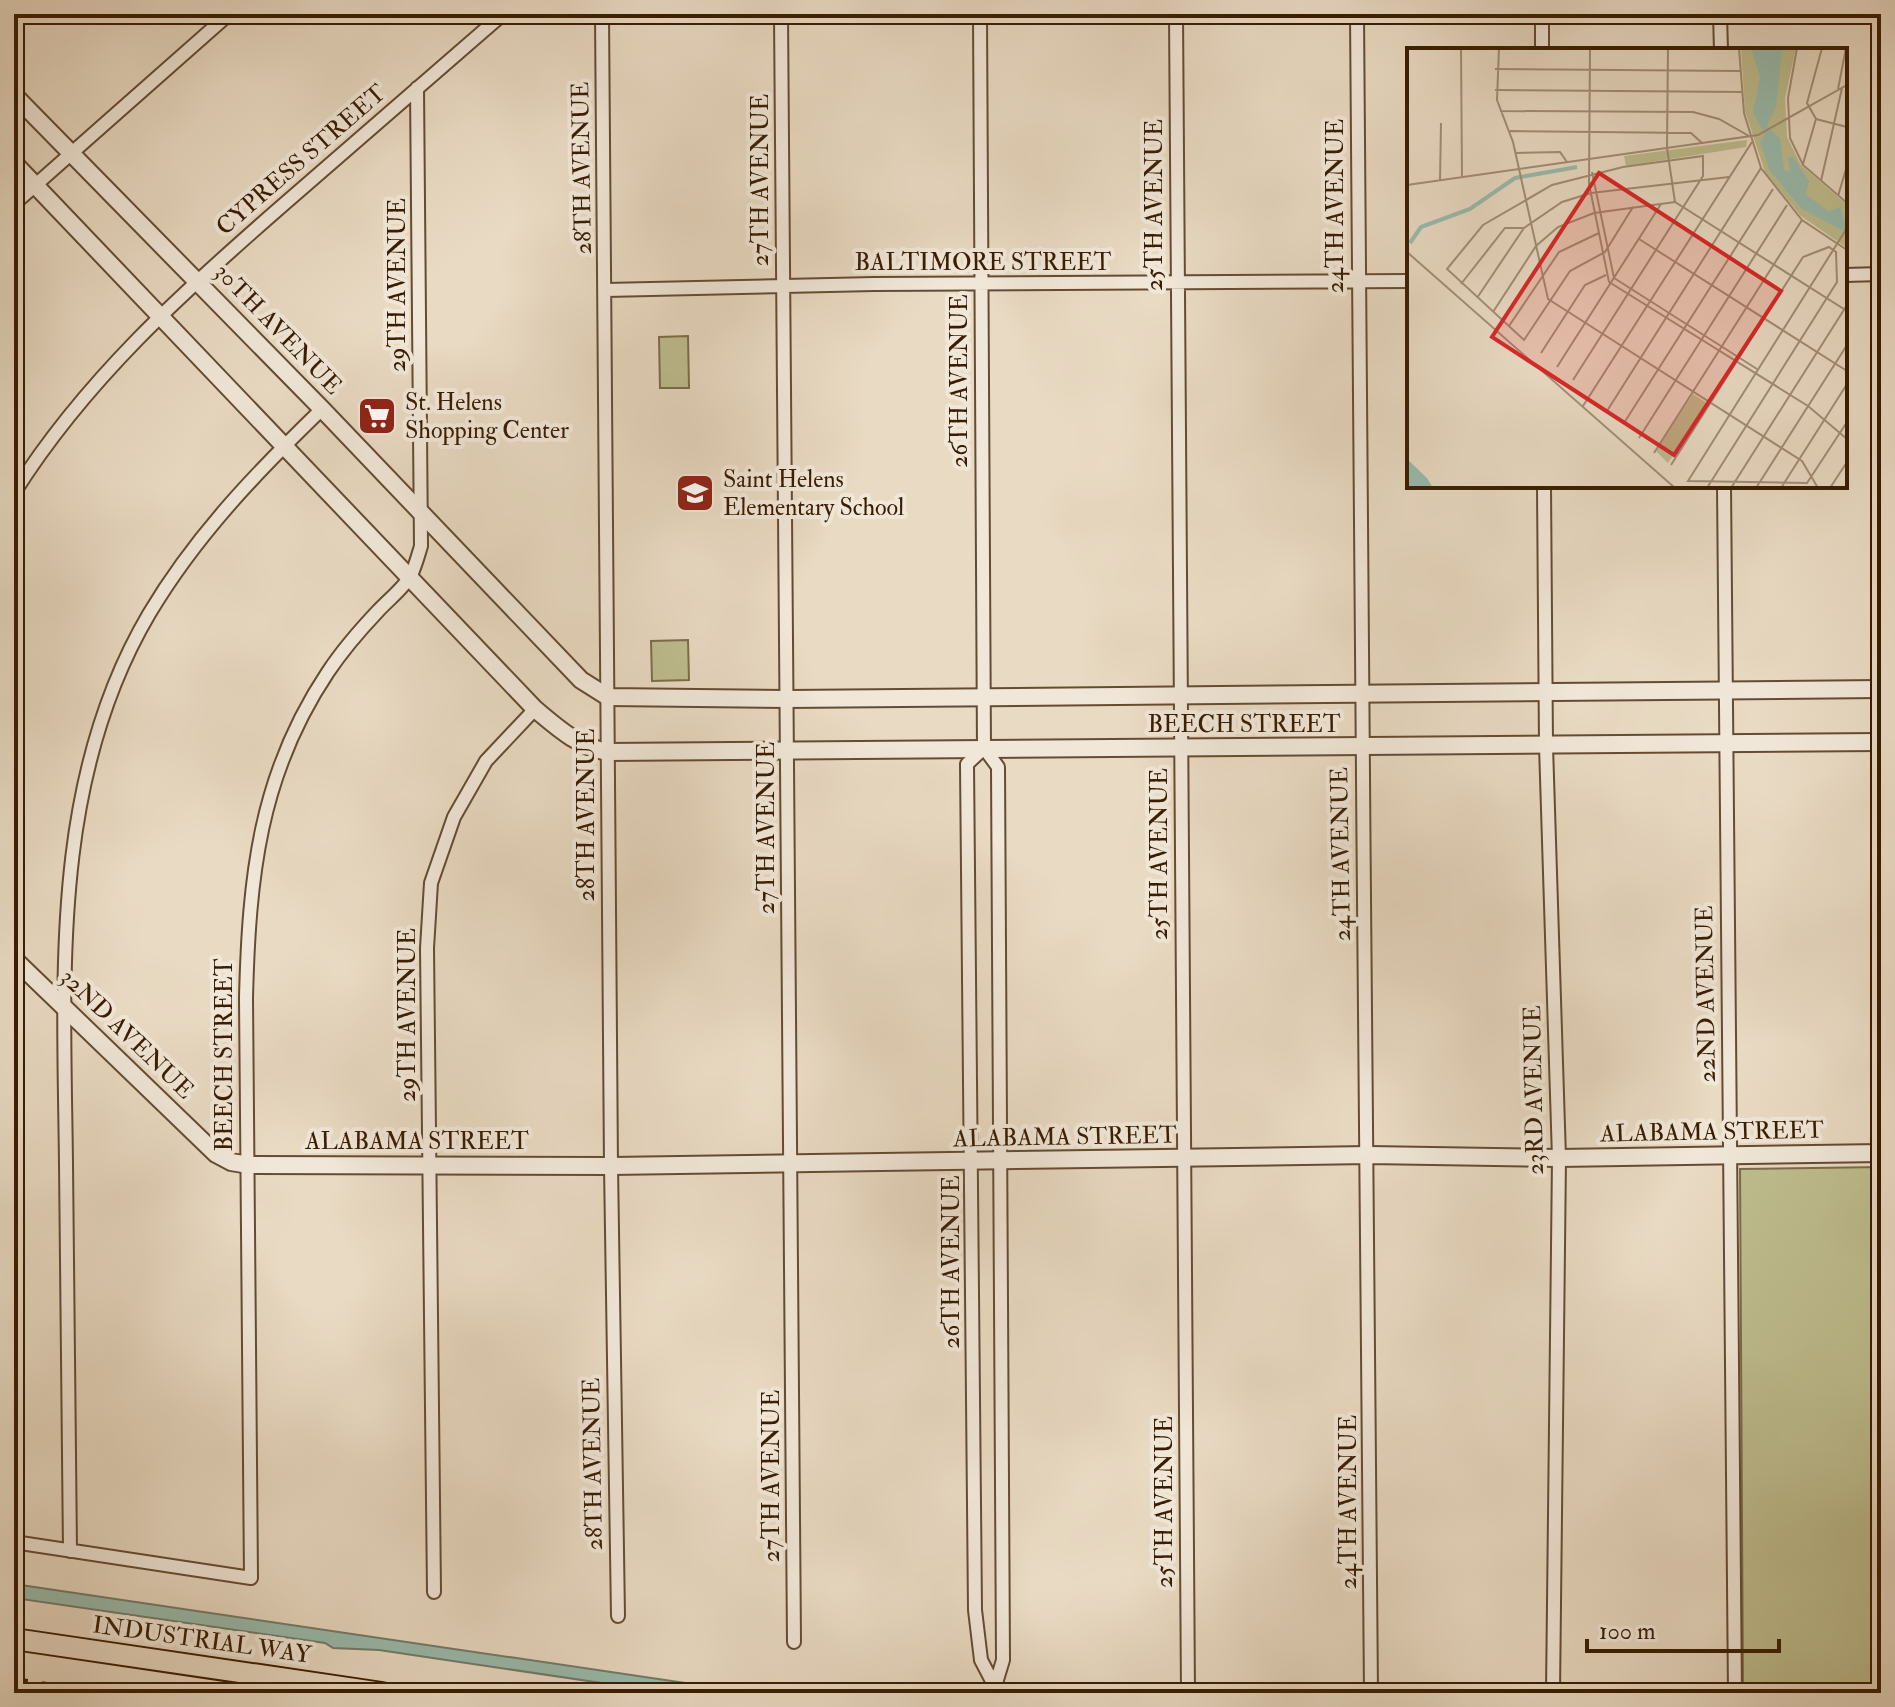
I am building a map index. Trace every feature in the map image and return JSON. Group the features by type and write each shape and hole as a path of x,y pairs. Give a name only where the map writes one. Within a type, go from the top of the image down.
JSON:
{"main road":[{"name":"INDUSTRIAL WAY","path":"14,1639 382,1693"}],"street":[{"path":"14,204 229,14"},
{"name":"CYPRESS STREET","path":"14,493 36,458 94,384 159,316 196,280 503,14"},
{"name":"28TH AVENUE","path":"602,14 611,1166 618,1616"},
{"name":"27TH AVENUE","path":"781,14 794,1642"},
{"name":"26TH AVENUE","path":"980,14 983,697 984,748 998,767 1002,1163 1003,1660 993,1688"},
{"name":"25TH AVENUE","path":"1176,14 1188,1693"},
{"name":"24TH AVENUE","path":"1357,14 1360,694 1369,1155 1371,1693"},
{"path":"1542,14 1542,48"},
{"path":"1720,14 1721,48"},
{"name":"29TH AVENUE","path":"410,577 421,546 417,88"},
{"name":"30TH AVENUE","path":"14,95 322,409 581,680 608,697"},
{"path":"14,163 535,709 571,740 607,752"},
{"path":"1847,275 1881,274"},
{"name":"BALTIMORE STREET","path":"606,290 1407,281"},
{"path":"14,1542 70,1551 64,1007 67,897 74,833 86,769 118,682 148,616 193,548 238,492 322,409"},
{"name":"23RD AVENUE","path":"1544,488 1546,746 1559,1158 1553,1693"},
{"name":"22ND AVENUE","path":"1724,488 1735,1693"},
{"name":"BEECH STREET","path":"70,1551 251,1578 248,919 255,853 271,787 297,726 328,672 368,621 410,577"},
{"name":"BEECH STREET","path":"608,697 788,699 1881,689"},
{"name":"29TH AVENUE","path":"434,1592 427,948 431,883 454,817 486,761 535,709"},
{"name":"BEECH STREET","path":"607,752 1881,742"},
{"name":"26TH AVENUE","path":"984,748 967,764 975,1610 981,1660 993,1688"},
{"name":"32ND AVENUE","path":"14,959 216,1154 231,1162 249,1165"},
{"name":"ALABAMA STREET","path":"249,1165 611,1166 1002,1163 1369,1155 1559,1158 1881,1153"}],"shaded area":[{"path":"688,336 689,388 660,388 659,337"},
{"path":"688,640 689,680 652,681 651,641"},
{"path":"1881,1167 1881,1693 1743,1693 1740,1169"},
{"path":"14,1584 753,1693 669,1693 379,1650 333,1648 325,1643 14,1598"}],"railway":[{"path":"14,1679 108,1693"}],"place":[{"name":"St. Helens Shopping Center","path":"377,416"},
{"name":"Saint Helens Elementary School","path":"695,493"}]}
